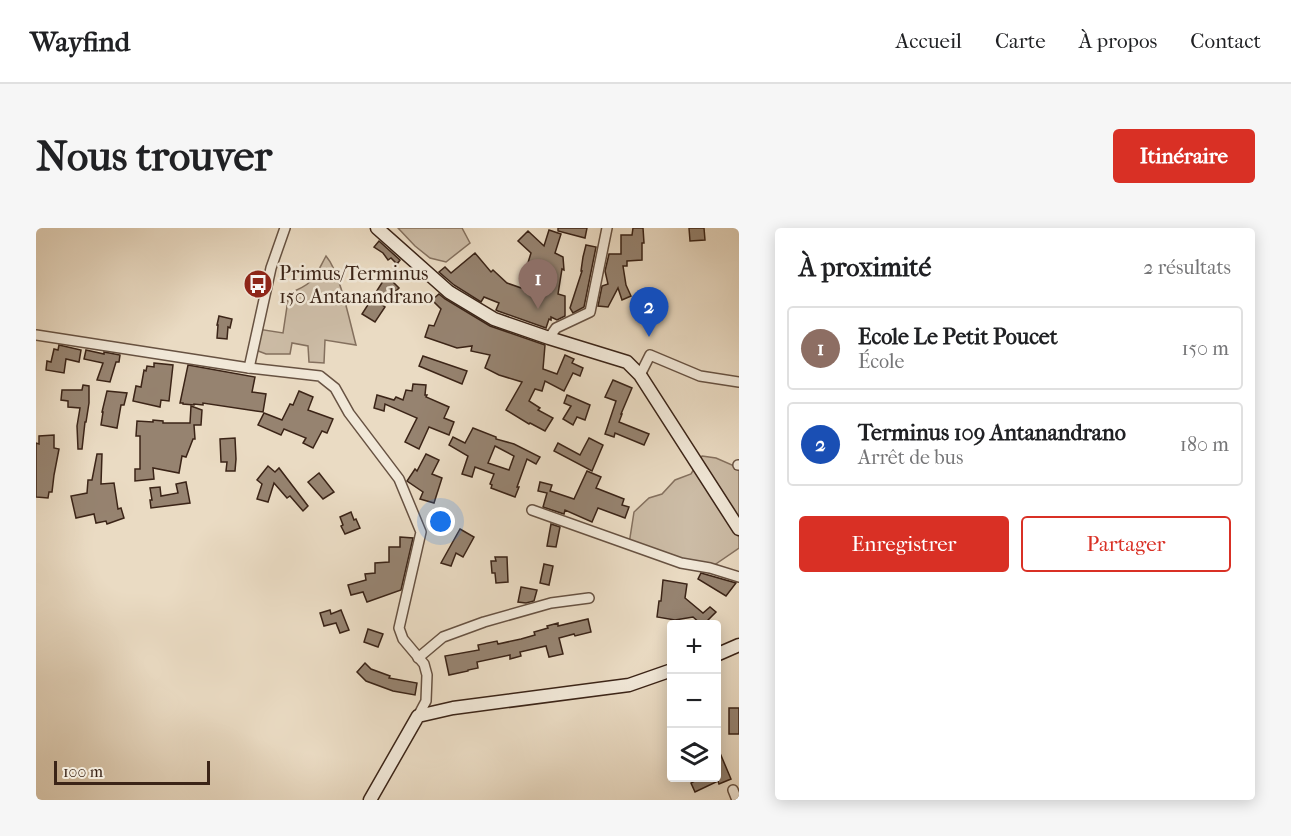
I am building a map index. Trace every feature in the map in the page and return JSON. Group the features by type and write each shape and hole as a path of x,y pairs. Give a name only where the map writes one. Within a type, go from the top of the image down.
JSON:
{"street":[{"path":"249,368 271,268 285,228"},
{"path":"377,228 449,292 494,318 627,362 640,375 739,529"},
{"path":"549,338 556,328 590,312 607,228"},
{"path":"36,335 249,368 320,376 335,388 349,413 399,479 421,532 399,628 403,639 424,664 427,675 426,701 370,800"},
{"path":"640,375 650,355 700,376 739,382"},
{"path":"532,510 681,562 739,577"},
{"path":"418,658 443,637 484,622 551,603 589,598"},
{"path":"721,653 739,645"},
{"path":"418,716 453,708 629,685 667,672"},
{"path":"734,790 737,800"}],"shaded area":[{"path":"398,228 462,228 470,243 446,262 430,258"},
{"path":"326,256 340,285 356,345 325,340 324,363 309,362 308,346 292,343 290,354 266,354 253,349 258,329 283,333 289,293 309,283"},
{"path":"702,456 716,458 739,468 739,548 710,568 629,544 634,512 649,498 662,494 675,480 691,474"}],"building":[{"path":"558,228 587,228 585,238 558,231"},
{"path":"633,228 643,228 644,243 642,243 642,260 627,261 627,266 623,266 626,285 631,296 622,300 618,288 608,307 598,306 602,286 608,284 605,271 609,254 621,254 621,235 632,235"},
{"path":"689,228 704,228 705,240 690,241"},
{"path":"549,230 561,234 555,253 563,257 564,270 562,269 558,294 565,296 565,316 557,320 551,317 546,328 496,310 499,303 484,297 481,302 454,285 439,272 445,267 451,273 475,253 491,272 493,270 507,283 527,290 534,272 526,269 531,253 518,241 528,231 544,246"},
{"path":"379,241 400,260 397,264 391,258 388,260 374,247"},
{"path":"586,245 596,247 584,307 573,313 570,308 582,271"},
{"path":"385,278 389,278 399,288 382,305 385,307 375,322 362,314"},
{"path":"439,294 490,326 545,345 543,369 557,374 565,355 574,359 572,363 583,368 580,376 573,373 564,391 545,381 542,391 535,389 529,401 540,408 538,410 553,418 545,431 506,410 522,382 485,368 490,355 471,351 472,346 457,348 425,337 429,325 434,326 441,309 432,300"},
{"path":"219,316 232,319 230,328 228,327 227,339 217,338"},
{"path":"59,345 81,350 79,362 66,359 64,373 46,370 47,361 51,362 54,349 58,350"},
{"path":"86,350 120,355 110,382 97,380 103,363 84,359"},
{"path":"423,356 467,371 462,384 419,366"},
{"path":"154,363 173,365 169,401 161,400 160,407 133,401 136,386 141,387 144,370 146,371 147,366 154,367"},
{"path":"188,365 255,377 252,392 266,394 263,412 203,403 203,405 194,405 180,403"},
{"path":"613,380 632,388 619,422 649,434 644,445 615,433 614,437 605,434 616,401 605,397"},
{"path":"413,384 426,385 426,397 449,407 444,418 454,422 449,435 429,427 419,449 405,442 417,418 385,404 384,411 374,408 377,395 403,400 406,390 412,391"},
{"path":"83,385 89,386 89,403 82,449 78,449 77,426 80,408 68,407 68,401 61,400 62,390 82,390"},
{"path":"107,391 127,393 124,405 121,405 117,428 101,425"},
{"path":"299,391 313,397 308,410 333,419 327,433 322,431 313,448 303,443 306,438 284,429 281,435 258,425 264,413 282,420 290,404 293,405"},
{"path":"567,395 590,405 585,420 577,417 573,425 563,419 571,406 564,403"},
{"path":"191,406 202,410 201,425 194,425 195,439 186,457 182,456 179,473 153,468 154,479 135,481 135,469 140,469 140,436 136,436 137,421 190,423"},
{"path":"473,428 540,457 536,464 527,459 515,497 491,488 490,484 494,474 475,467 472,477 462,474 468,456 449,445 453,437 465,443","holes":["495,446 514,456 509,470 488,463"]},
{"path":"54,435 54,448 59,449 52,492 49,492 48,498 36,497 36,443 39,444 39,436"},
{"path":"235,438 235,471 226,471 227,462 221,462 220,439"},
{"path":"589,438 603,445 592,471 554,451 558,443 580,455"},
{"path":"97,454 102,454 101,484 114,483 118,509 121,508 124,518 107,524 106,521 96,523 94,514 76,518 71,496 87,493 88,480 92,480"},
{"path":"426,454 439,460 432,474 442,478 434,503 420,499 423,492 407,481 415,469 417,471"},
{"path":"268,466 275,472 279,468 308,506 303,511 274,483 268,502 257,499 262,484 257,480"},
{"path":"587,471 601,477 596,488 624,499 622,505 629,507 625,518 598,508 592,522 565,510 564,514 543,507 547,493 538,491 540,482 552,485 550,491 574,499"},
{"path":"319,473 334,492 323,499 308,482"},
{"path":"186,482 190,503 151,508 150,488 160,487 161,496 178,493 176,484"},
{"path":"351,512 360,528 345,534 340,517"},
{"path":"551,524 560,527 556,547 547,546"},
{"path":"460,529 474,537 463,557 456,553 451,566 441,563"},
{"path":"400,537 413,538 401,590 367,602 363,592 351,595 348,585 366,580 365,574 375,573 375,563 389,562 389,547 400,547"},
{"path":"495,557 507,557 508,582 496,583 491,561 496,561"},
{"path":"544,564 553,566 549,585 540,583"},
{"path":"701,573 736,583 726,596 698,579"},
{"path":"663,580 687,584 685,598 703,613 710,607 716,612 708,620 696,620 693,617 675,620 657,617 659,601 661,601"},
{"path":"521,587 537,590 534,601 518,602"},
{"path":"330,610 331,614 341,610 349,630 340,633 336,623 324,626 320,613"},
{"path":"588,619 591,632 559,638 563,654 549,657 546,646 520,652 521,656 510,659 510,655 477,662 478,668 449,675 445,656 479,650 478,645 497,641 498,644 535,635 534,632 558,623 558,626"},
{"path":"368,629 383,634 378,647 364,642"},
{"path":"365,663 371,669 390,676 389,678 417,683 415,695 393,691 366,681 357,672"},
{"path":"729,708 739,708 739,734 729,734"},
{"path":"721,755 731,779 719,784 718,782 721,782"},
{"path":"693,782 716,782 695,792 691,783"}],"place":[{"name":"Primus/Terminus 150 Antanandrano","path":"258,284"},
{"name":"Ecole Le Petit Poucet","path":"538,309"},
{"name":"Terminus 109 Antanandrano","path":"649,337"}]}
